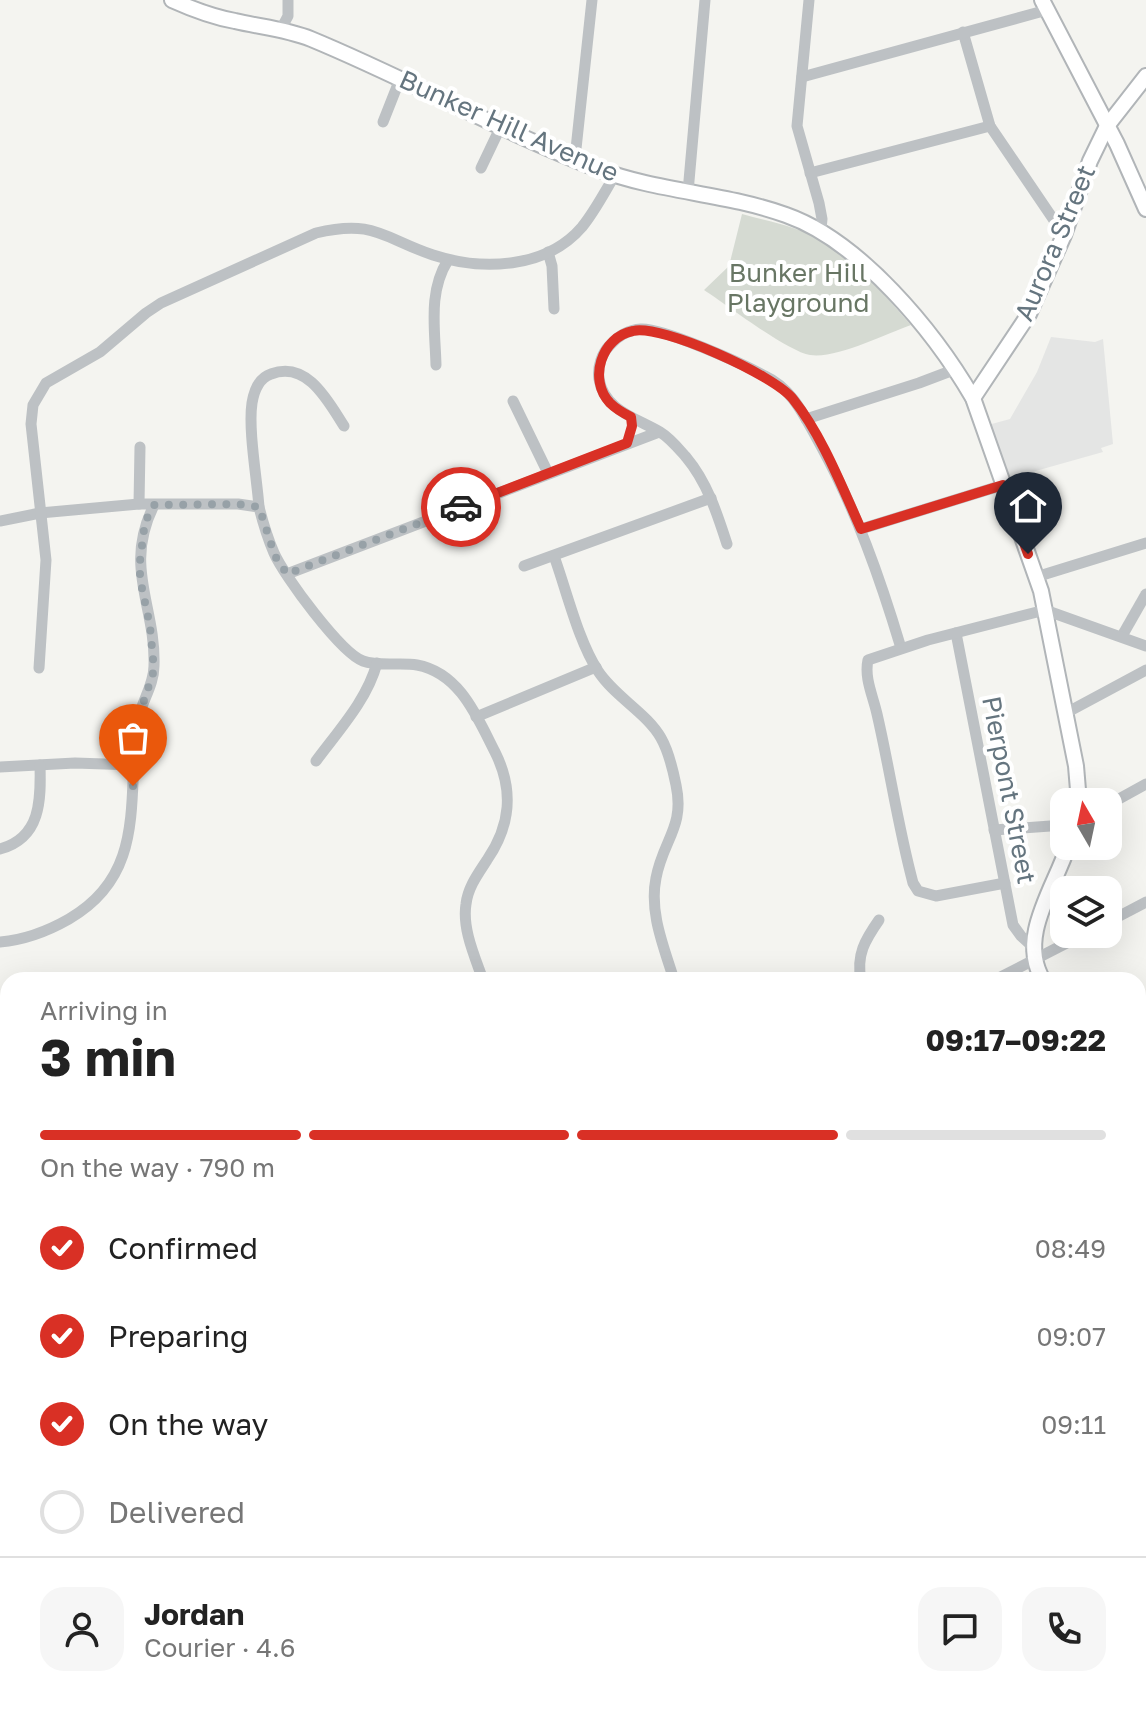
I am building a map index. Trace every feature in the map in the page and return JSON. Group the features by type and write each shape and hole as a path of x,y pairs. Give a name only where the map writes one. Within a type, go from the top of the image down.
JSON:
{"main road":[{"name":"Bunker Hill Avenue","path":"172,0 209,15 281,29 311,39 615,175 785,214 821,229 845,248 919,319 973,398 1045,610 1078,788"},
{"path":"1044,5 1146,209"},
{"name":"Aurora Street","path":"973,398 1029,314 1107,126 1146,76"},
{"path":"1040,972 1034,953 1037,926 1063,860"}],"street":[{"path":"281,29 288,16 288,0"},
{"path":"575,158 592,0"},
{"path":"688,192 705,0"},
{"path":"809,0 797,126 821,211 821,229"},
{"path":"802,77 963,32 1044,5"},
{"path":"963,32 990,126 1064,235"},
{"path":"383,122 400,79"},
{"path":"481,168 501,126"},
{"path":"810,173 990,126"},
{"path":"39,668 46,560 31,424 33,405 39,391 55,376 100,352 161,303 316,233 335,228 364,227 448,260 469,265 493,265 548,252 568,241 581,228 615,175"},
{"path":"548,252 552,266 554,309"},
{"path":"436,365 433,304 436,285 448,260"},
{"path":"727,544 711,498 687,458 659,432 608,402 599,378 599,366 605,351 615,339 629,331 644,329 680,340 765,376 793,398 834,471 861,529 901,648"},
{"path":"806,419 892,393 956,369"},
{"path":"344,426 328,401 300,373 278,371 265,375 253,394 251,408 259,507 275,556 334,636 362,661 416,665 433,669 450,680 463,694 496,754 509,794 507,816 500,839 474,880 465,908 469,939 480,972"},
{"path":"513,401 548,473"},
{"path":"627,443 631,417"},
{"path":"287,574 659,432"},
{"path":"139,504 140,447"},
{"path":"861,529 1003,485"},
{"path":"524,566 711,498"},
{"path":"0,521 40,513 139,504 238,504 259,507"},
{"path":"0,942 29,937 80,913 100,897 119,866 131,830 137,722 154,670 140,570 145,522 154,505"},
{"path":"1036,577 1146,543"},
{"path":"554,556 596,667 608,685 660,737 677,786 680,809 677,825 663,851 653,899 656,921 672,972"},
{"path":"1122,636 1146,594"},
{"path":"1005,883 936,896 918,891 913,883 867,678 868,660 901,648 1045,610 1146,646"},
{"name":"Pierpont Street","path":"956,633 1013,925 1034,953"},
{"path":"316,761 364,695 377,663"},
{"path":"476,717 596,667"},
{"path":"1066,713 1146,670"},
{"path":"0,849 11,846 23,837 36,821 41,800 40,765"},
{"path":"0,767 134,765"},
{"path":"1122,797 1146,784"},
{"path":"994,830 1050,826"},
{"path":"1122,915 1146,902"},
{"path":"860,972 863,942 879,920"},
{"path":"1007,972 1034,953 1050,947"}],"shaded area":[{"path":"1051,337 1095,342 1103,339 1113,444 1101,448 1103,452 1007,479 988,425 1010,419 1037,372"}],"green space":[{"name":"Bunker Hill Playground","path":"742,214 785,225 825,242 871,280 911,325 847,350 821,355 800,352 757,327 704,290 729,266"}],"way so far":[{"path":"133,786 137,722 154,670 150,626 140,579 141,542 145,522 154,505 238,504 259,507 275,556 287,574 461,507"}],"route":[{"path":"461,507 627,443 631,417 608,402 599,378 599,366 605,351 615,339 629,331 644,329 680,340 779,384 793,398 806,419 861,529 1003,485 1028,554"}]}
